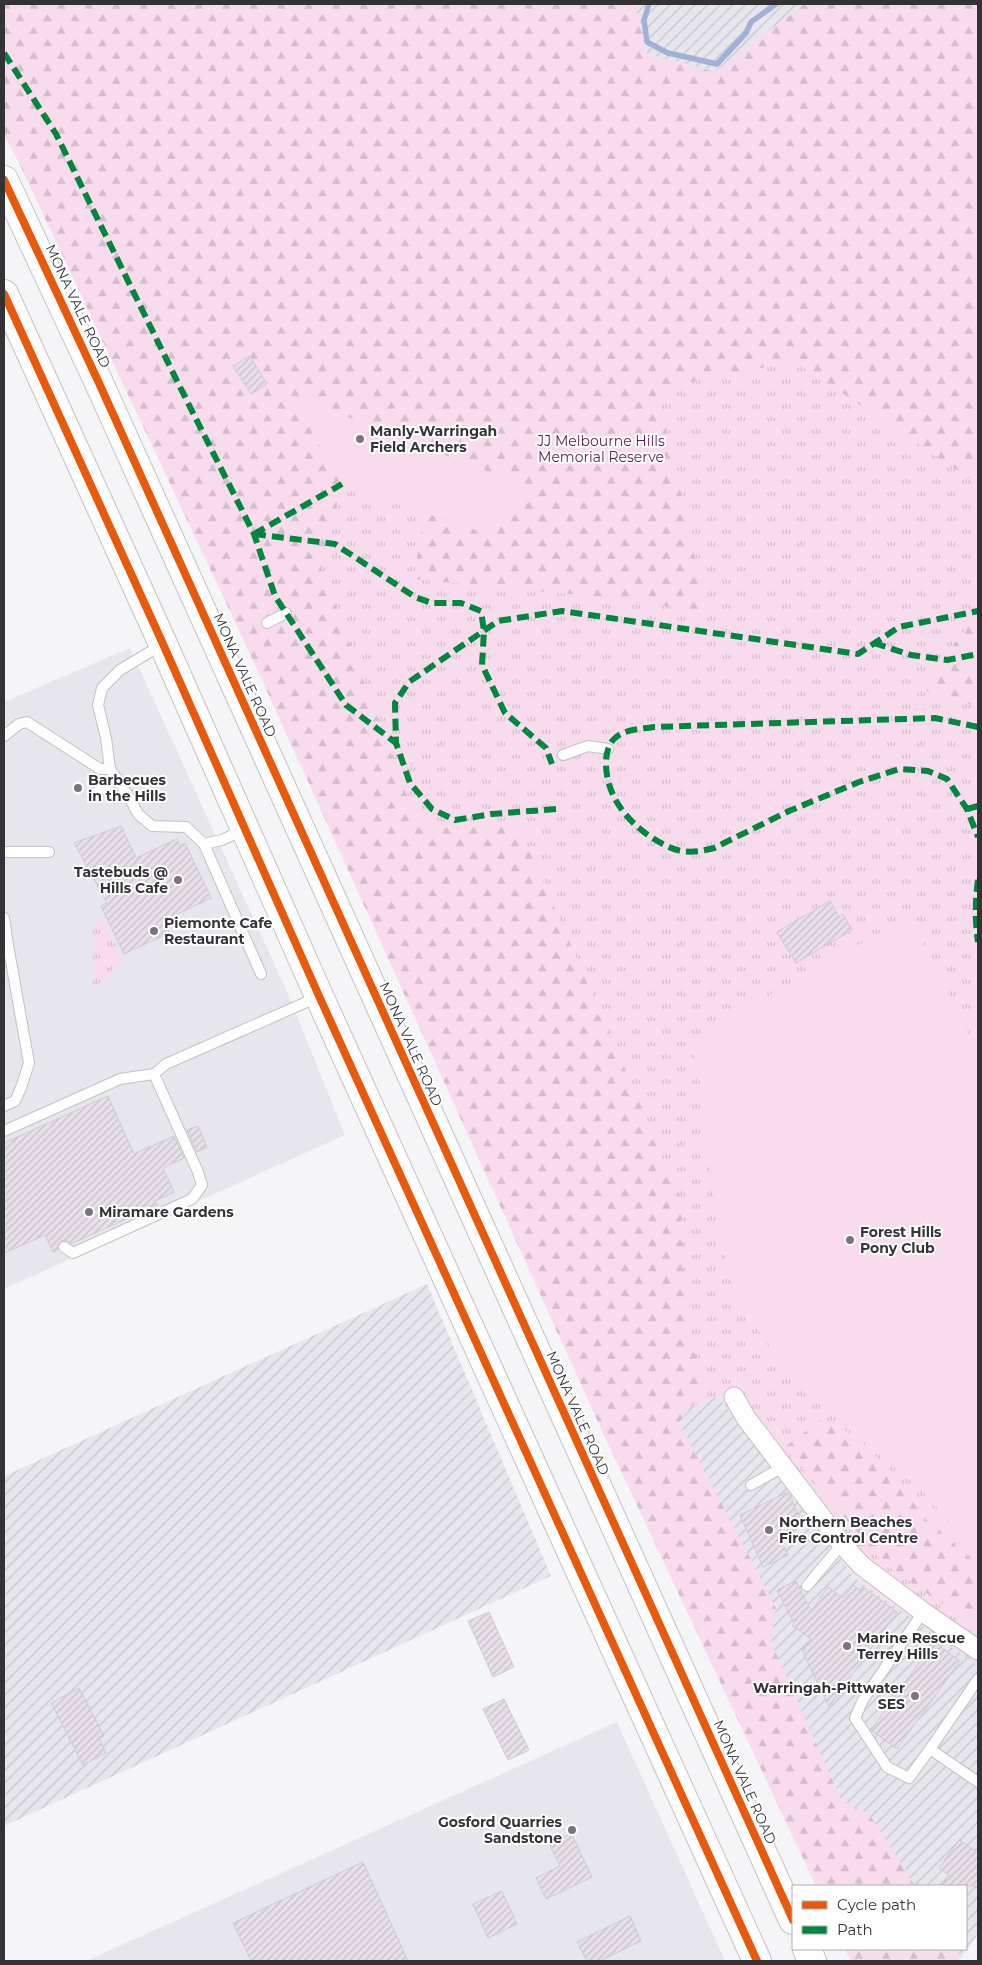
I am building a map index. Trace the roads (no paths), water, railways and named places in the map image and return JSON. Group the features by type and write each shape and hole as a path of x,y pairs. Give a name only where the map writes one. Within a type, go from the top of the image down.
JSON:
{"highway":[{"name":"MONA VALE ROAD","path":"4,180 104,392 792,1918"},
{"path":"4,294 163,644 244,830 757,1961"}],"street":[{"path":"734,1397 746,1418 783,1467 842,1544 861,1565 923,1612 978,1650"}],"lane":[{"path":"267,623 286,613"},
{"path":"163,644 120,670 102,688 98,705 106,738 110,769 138,814 152,826 186,827 204,844 261,974"},
{"path":"4,736 19,724 27,722 100,769 110,769"},
{"path":"563,755 588,746 608,748"},
{"path":"94,794 117,779"},
{"path":"204,844 222,840 244,830"},
{"path":"4,852 49,852"},
{"path":"4,918 5,939 29,1064 22,1088 15,1101 4,1106"},
{"path":"4,1131 120,1078 154,1074 166,1064 319,996"},
{"path":"64,1247 73,1253 192,1199 202,1185 154,1074"},
{"path":"751,1484 783,1467"},
{"path":"807,1586 842,1544"},
{"path":"923,1612 863,1700 855,1718 886,1767 909,1778 978,1679"},
{"path":"930,1749 978,1782"}],"waterway":[{"path":"649,4 644,20 647,42 668,53 717,64 746,33 751,22 776,4"}],"place":[{"name":"Manly-Warringah Field Archers","path":"360,439"},
{"name":"Barbecues in the Hills","path":"78,788"},
{"name":"Tastebuds @ Hills Cafe","path":"178,880"},
{"name":"Piemonte Cafe Restaurant","path":"154,931"},
{"name":"Miramare Gardens","path":"89,1212"},
{"name":"Forest Hills Pony Club","path":"850,1240"},
{"name":"Northern Beaches Fire Control Centre","path":"769,1530"},
{"name":"Marine Rescue Terrey Hills","path":"847,1646"},
{"name":"Warringah-Pittwater SES","path":"915,1696"},
{"name":"Gosford Quarries Sandstone","path":"572,1830"}],"park label":[{"name":"JJ Melbourne Hills Memorial Reserve","path":"601,450"}]}
